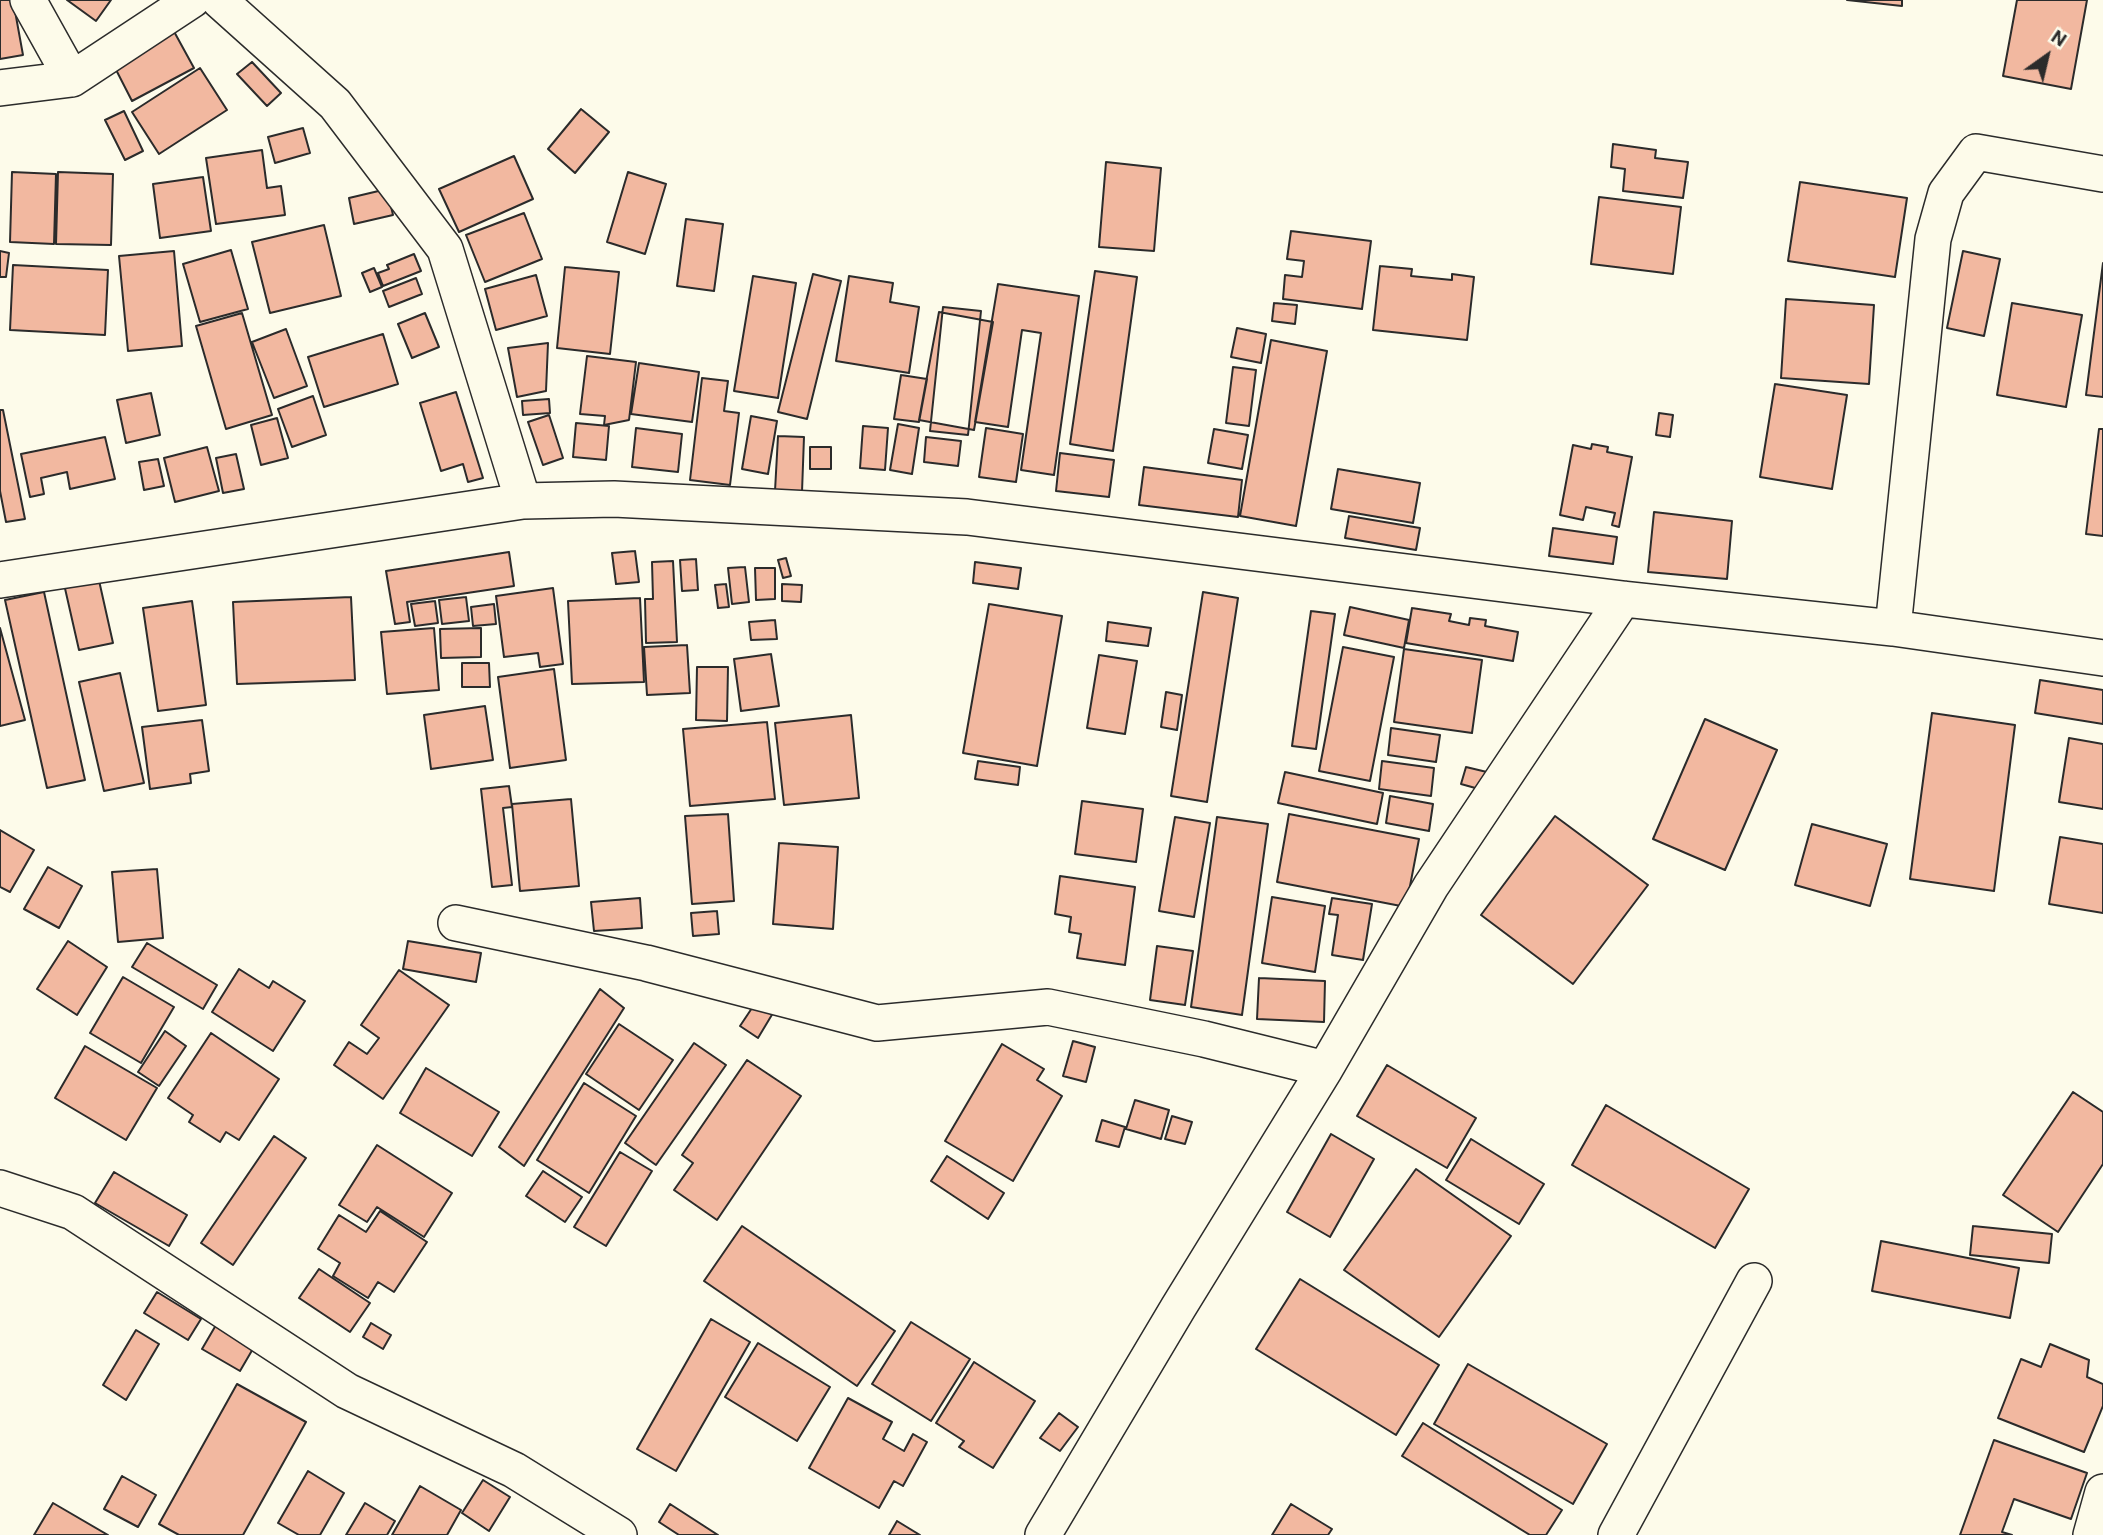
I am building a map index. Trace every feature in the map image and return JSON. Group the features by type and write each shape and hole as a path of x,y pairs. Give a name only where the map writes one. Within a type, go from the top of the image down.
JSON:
{"street":[{"path":"29,0 72,79"},
{"path":"0,88 72,79 192,0"},
{"path":"219,0 335,104 445,249 523,501"},
{"path":"1893,628 1933,239 1946,193 1976,152 2103,174"},
{"path":"0,580 523,501 614,499 967,517 1623,599 1893,628 2103,658"},
{"path":"1043,1535 1432,887 1623,599"},
{"path":"456,923 646,963 877,1023 1048,1007 1204,1039 1325,1069"},
{"path":"0,1188 73,1212 347,1391 514,1471 619,1535"},
{"path":"1616,1535 1755,1281"},
{"path":"2091,1535 2103,1492"}],"building":[{"path":"0,0 13,0 23,55 0,59"},
{"path":"67,0 111,0 96,21"},
{"path":"1847,0 1902,0 1902,6"},
{"path":"2017,0 2087,0 2071,89 2003,76"},
{"path":"171,26 194,68 132,101 110,58"},
{"path":"252,62 281,93 267,106 237,74"},
{"path":"200,68 227,110 159,154 132,112"},
{"path":"581,109 609,132 575,173 548,149"},
{"path":"124,111 143,151 125,160 105,120"},
{"path":"303,128 310,153 275,163 268,137"},
{"path":"1613,144 1656,150 1655,158 1688,162 1683,198 1623,191 1625,169 1611,167"},
{"path":"262,150 267,188 281,186 285,215 216,224 206,158"},
{"path":"514,156 533,199 459,232 439,189"},
{"path":"1106,162 1161,168 1154,251 1099,247"},
{"path":"12,172 56,174 54,244 10,242"},
{"path":"58,172 113,174 111,245 56,244"},
{"path":"628,172 666,184 645,254 607,242"},
{"path":"203,177 211,231 160,238 153,184"},
{"path":"1800,182 1907,198 1895,277 1788,261"},
{"path":"387,189 393,215 354,224 349,198"},
{"path":"1599,197 1681,207 1673,274 1591,264"},
{"path":"524,213 542,259 485,282 466,235"},
{"path":"686,219 723,224 714,291 677,286"},
{"path":"324,225 341,296 270,313 252,242"},
{"path":"1291,231 1371,241 1362,309 1283,299 1285,275 1302,277 1304,261 1287,259"},
{"path":"231,250 248,309 200,322 183,264"},
{"path":"0,251 9,253 6,277 0,277"},
{"path":"174,251 182,346 128,351 119,256"},
{"path":"1963,251 2000,259 1984,336 1947,328"},
{"path":"414,254 421,271 383,286 378,273 389,269 387,265"},
{"path":"2103,263 2103,397 2086,395"},
{"path":"13,265 108,270 105,335 10,330"},
{"path":"1380,266 1412,269 1411,276 1452,280 1452,274 1474,277 1467,340 1373,330"},
{"path":"565,267 619,272 610,354 557,348"},
{"path":"374,268 382,287 370,292 362,273"},
{"path":"1095,271 1137,277 1113,451 1070,444"},
{"path":"813,274 841,281 807,419 778,412"},
{"path":"536,275 547,316 496,330 485,289"},
{"path":"753,276 796,283 778,398 734,391"},
{"path":"849,276 893,283 890,302 919,307 909,373 836,361"},
{"path":"416,278 422,294 389,307 383,291"},
{"path":"998,284 1079,296 1054,475 1021,470 1041,333 1022,330 1008,427 975,422"},
{"path":"1786,299 1874,305 1869,384 1781,378"},
{"path":"1274,303 1297,305 1295,324 1272,321"},
{"path":"2012,303 2082,315 2066,407 1997,395"},
{"path":"943,307 981,311 968,435 930,431"},
{"path":"939,312 993,322 974,430 919,420"},
{"path":"242,313 272,415 226,429 196,326"},
{"path":"425,313 439,347 412,358 398,324"},
{"path":"1237,328 1266,334 1261,363 1231,357"},
{"path":"286,329 307,386 274,398 252,342"},
{"path":"383,334 398,384 324,407 308,357"},
{"path":"1271,340 1327,351 1296,526 1240,516"},
{"path":"548,343 546,391 517,397 508,348"},
{"path":"587,356 636,362 629,420 604,425 605,416 580,414"},
{"path":"639,363 699,372 692,422 631,414"},
{"path":"1233,367 1256,370 1249,426 1226,423"},
{"path":"901,375 927,379 919,422 894,419"},
{"path":"702,378 728,381 724,411 739,413 730,485 690,480"},
{"path":"1775,384 1847,395 1832,489 1760,477"},
{"path":"456,392 483,478 468,482 463,464 441,471 420,403"},
{"path":"151,393 160,435 126,443 117,400"},
{"path":"313,396 326,435 292,447 278,409"},
{"path":"549,399 550,413 523,415 522,401"},
{"path":"0,410 3,410 25,519 6,522 0,491"},
{"path":"1659,413 1673,415 1670,437 1656,435"},
{"path":"549,415 563,458 543,465 528,422"},
{"path":"751,416 777,421 768,474 742,469"},
{"path":"277,418 288,458 261,465 251,425"},
{"path":"576,423 609,426 606,460 573,457"},
{"path":"898,424 919,428 912,474 890,470"},
{"path":"863,426 888,428 885,470 860,468"},
{"path":"636,428 682,434 678,472 632,467"},
{"path":"986,428 1023,434 1016,482 979,477"},
{"path":"1214,429 1248,435 1242,469 1208,463"},
{"path":"2099,429 2103,429 2103,536 2086,534"},
{"path":"778,436 804,437 802,492 775,491"},
{"path":"105,437 115,479 70,489 67,472 41,478 44,494 30,497 21,454"},
{"path":"926,437 961,441 958,466 924,462"},
{"path":"1592,444 1608,447 1607,452 1632,457 1619,527 1612,525 1615,513 1586,507 1583,520 1560,515 1573,445 1591,449"},
{"path":"207,447 219,491 175,502 164,458"},
{"path":"810,447 831,447 831,469 810,469"},
{"path":"1060,453 1114,460 1109,497 1056,491"},
{"path":"236,454 244,489 223,493 216,458"},
{"path":"158,459 164,486 144,490 139,462"},
{"path":"1144,467 1242,480 1238,517 1139,505"},
{"path":"1338,469 1420,483 1413,523 1331,509"},
{"path":"1654,512 1732,521 1727,579 1648,572"},
{"path":"1349,516 1420,528 1416,550 1345,538"},
{"path":"1553,528 1617,537 1613,564 1549,556"},
{"path":"635,551 639,582 616,584 612,553"},
{"path":"509,552 514,586 407,602 410,622 395,624 386,571"},
{"path":"786,558 791,576 783,578 778,560"},
{"path":"696,559 698,590 682,591 680,560"},
{"path":"673,561 677,642 646,643 645,599 653,599 652,562"},
{"path":"975,562 1021,568 1018,589 973,583"},
{"path":"745,567 749,602 732,604 728,568"},
{"path":"755,568 775,568 775,599 756,600"},
{"path":"98,576 113,643 79,650 64,584"},
{"path":"726,584 729,607 718,608 715,585"},
{"path":"782,584 802,585 801,602 782,601"},
{"path":"553,588 563,664 540,667 538,653 504,657 496,596"},
{"path":"44,592 85,780 47,788 5,600"},
{"path":"1203,592 1238,598 1207,802 1171,796"},
{"path":"351,597 355,680 237,684 233,602"},
{"path":"466,597 469,621 442,624 439,600"},
{"path":"640,598 644,682 572,684 568,601"},
{"path":"192,601 206,705 158,711 143,608"},
{"path":"435,601 438,623 415,626 411,604"},
{"path":"494,604 496,624 473,626 471,607"},
{"path":"989,604 1062,616 1037,766 963,753"},
{"path":"1350,607 1409,620 1404,648 1344,635"},
{"path":"1412,608 1451,614 1449,621 1469,625 1470,618 1486,620 1485,626 1518,632 1513,661 1406,643"},
{"path":"1311,611 1335,614 1316,749 1292,746"},
{"path":"775,620 777,639 751,640 749,622"},
{"path":"1108,622 1151,628 1148,646 1106,641"},
{"path":"0,628 25,720 0,726"},
{"path":"434,628 439,690 387,694 381,632"},
{"path":"481,628 481,657 441,658 440,629"},
{"path":"687,645 690,693 647,695 644,647"},
{"path":"1343,647 1394,657 1370,781 1319,771"},
{"path":"1404,649 1482,660 1472,733 1394,722"},
{"path":"771,654 779,706 741,711 734,659"},
{"path":"1099,655 1137,661 1125,734 1087,728"},
{"path":"462,663 489,663 490,687 462,687"},
{"path":"697,667 728,667 727,721 696,720"},
{"path":"554,669 566,760 510,768 498,677"},
{"path":"120,673 144,783 104,791 79,682"},
{"path":"2040,680 2103,690 2103,724 2035,713"},
{"path":"1166,692 1182,695 1177,730 1161,727"},
{"path":"485,706 493,760 431,769 424,715"},
{"path":"1932,713 2015,725 1994,891 1910,879"},
{"path":"851,715 859,798 784,805 775,723"},
{"path":"1705,719 1777,750 1725,870 1653,839"},
{"path":"202,720 209,771 190,774 191,783 150,789 142,727"},
{"path":"767,722 775,799 690,806 683,729"},
{"path":"1391,728 1440,735 1436,762 1388,755"},
{"path":"2069,738 2103,744 2103,809 2059,802"},
{"path":"978,761 1020,767 1018,785 975,779"},
{"path":"1382,761 1434,768 1431,796 1379,789"},
{"path":"1466,767 1491,773 1486,791 1461,784"},
{"path":"1285,772 1383,793 1377,824 1278,803"},
{"path":"509,786 512,807 503,808 512,885 492,887 481,789"},
{"path":"1390,796 1433,804 1429,831 1386,823"},
{"path":"571,799 579,886 520,891 512,804"},
{"path":"1082,801 1143,809 1136,862 1075,854"},
{"path":"728,814 734,901 692,904 685,816"},
{"path":"1289,814 1419,839 1406,907 1277,882"},
{"path":"1555,816 1648,885 1573,984 1481,915"},
{"path":"1175,817 1210,823 1194,917 1159,911"},
{"path":"1217,817 1268,824 1242,1015 1191,1007"},
{"path":"1812,824 1887,844 1870,906 1795,885"},
{"path":"0,830 34,850 10,892 0,887"},
{"path":"2060,837 2103,844 2103,913 2049,904"},
{"path":"779,843 838,847 833,929 773,924"},
{"path":"48,867 82,886 59,928 24,909"},
{"path":"157,869 163,938 118,942 112,872"},
{"path":"1060,876 1135,887 1125,965 1077,958 1081,934 1069,932 1071,917 1055,914"},
{"path":"1272,897 1325,906 1315,972 1262,963"},
{"path":"640,898 642,928 594,931 591,902"},
{"path":"1332,898 1372,904 1363,960 1332,955 1338,915 1329,914"},
{"path":"717,911 719,934 693,936 691,913"},
{"path":"68,941 107,967 77,1015 37,989"},
{"path":"408,941 481,953 476,982 403,969"},
{"path":"147,943 217,985 203,1009 132,967"},
{"path":"1157,946 1193,951 1185,1005 1150,1000"},
{"path":"239,969 269,988 273,981 305,1001 273,1051 212,1012"},
{"path":"399,970 449,1005 383,1099 334,1065 349,1042 367,1054 379,1038 361,1025"},
{"path":"123,977 174,1007 141,1063 90,1033"},
{"path":"1259,978 1325,981 1324,1022 1257,1019"},
{"path":"600,989 624,1008 524,1166 499,1147"},
{"path":"756,1002 773,1013 758,1038 740,1026"},
{"path":"619,1024 673,1060 639,1110 586,1074"},
{"path":"165,1031 186,1046 159,1086 138,1072"},
{"path":"211,1033 279,1079 239,1140 226,1132 220,1142 189,1122 193,1115 168,1098"},
{"path":"1073,1041 1095,1047 1086,1082 1063,1076"},
{"path":"694,1043 726,1065 656,1165 625,1143"},
{"path":"1002,1044 1044,1069 1037,1080 1062,1096 1013,1181 945,1141"},
{"path":"85,1046 157,1088 126,1140 55,1098"},
{"path":"747,1060 801,1096 717,1220 674,1190 693,1163 682,1155"},
{"path":"1387,1065 1476,1118 1447,1168 1357,1116"},
{"path":"426,1068 499,1112 472,1156 400,1113"},
{"path":"584,1083 636,1116 589,1193 537,1160"},
{"path":"2073,1092 2103,1112 2103,1164 2058,1232 2003,1195"},
{"path":"1135,1100 1169,1110 1161,1139 1126,1129"},
{"path":"1606,1105 1749,1189 1715,1248 1572,1165"},
{"path":"1172,1116 1192,1122 1185,1144 1165,1139"},
{"path":"1102,1120 1125,1127 1119,1147 1096,1141"},
{"path":"1331,1134 1374,1159 1330,1237 1287,1212"},
{"path":"274,1136 306,1158 233,1265 201,1243"},
{"path":"1471,1139 1544,1184 1519,1224 1446,1180"},
{"path":"377,1145 452,1193 424,1237 377,1207 367,1222 339,1205"},
{"path":"620,1152 652,1171 606,1246 574,1227"},
{"path":"947,1156 1004,1193 988,1219 931,1181"},
{"path":"1416,1169 1511,1236 1439,1337 1344,1270"},
{"path":"543,1171 582,1197 565,1222 526,1196"},
{"path":"114,1172 187,1215 169,1246 95,1203"},
{"path":"380,1211 427,1242 394,1292 378,1282 368,1298 333,1276 340,1263 318,1249 339,1215 366,1232"},
{"path":"742,1226 895,1331 857,1386 704,1281"},
{"path":"1973,1226 2052,1234 2049,1263 1970,1255"},
{"path":"1881,1241 2019,1268 2010,1318 1872,1291"},
{"path":"319,1269 370,1303 350,1332 299,1298"},
{"path":"1300,1279 1439,1365 1396,1435 1256,1349"},
{"path":"157,1292 201,1319 188,1340 144,1313"},
{"path":"711,1319 750,1342 676,1471 637,1449"},
{"path":"911,1322 970,1359 931,1421 872,1384"},
{"path":"371,1323 391,1335 383,1349 363,1337"},
{"path":"216,1325 254,1347 240,1371 202,1349"},
{"path":"136,1330 159,1344 126,1400 103,1385"},
{"path":"758,1343 830,1387 797,1441 725,1397"},
{"path":"2050,1344 2089,1360 2087,1377 2103,1384 2103,1406 2084,1452 1998,1418 2021,1359 2041,1367"},
{"path":"974,1362 1035,1401 993,1468 959,1447 964,1441 936,1423"},
{"path":"1468,1364 1607,1444 1573,1504 1434,1424"},
{"path":"237,1384 306,1422 243,1535 179,1535 159,1524"},
{"path":"848,1398 892,1422 883,1439 904,1451 913,1434 927,1442 903,1486 894,1481 879,1508 809,1468"},
{"path":"1059,1413 1078,1427 1060,1451 1040,1438"},
{"path":"1423,1423 1562,1510 1546,1535 1530,1535 1402,1456"},
{"path":"1994,1440 2087,1473 2071,1519 2014,1499 2002,1532 2012,1535 1960,1535"},
{"path":"308,1471 344,1493 320,1535 299,1535 278,1523"},
{"path":"122,1476 156,1495 138,1527 104,1509"},
{"path":"483,1480 510,1497 489,1531 462,1513"},
{"path":"420,1486 461,1510 447,1535 392,1535"},
{"path":"53,1503 108,1535 34,1535"},
{"path":"365,1503 395,1521 387,1535 346,1535"},
{"path":"670,1504 718,1535 679,1535 659,1522"},
{"path":"1291,1504 1332,1529 1328,1535 1272,1535"},
{"path":"897,1521 920,1535 889,1535"}]}
